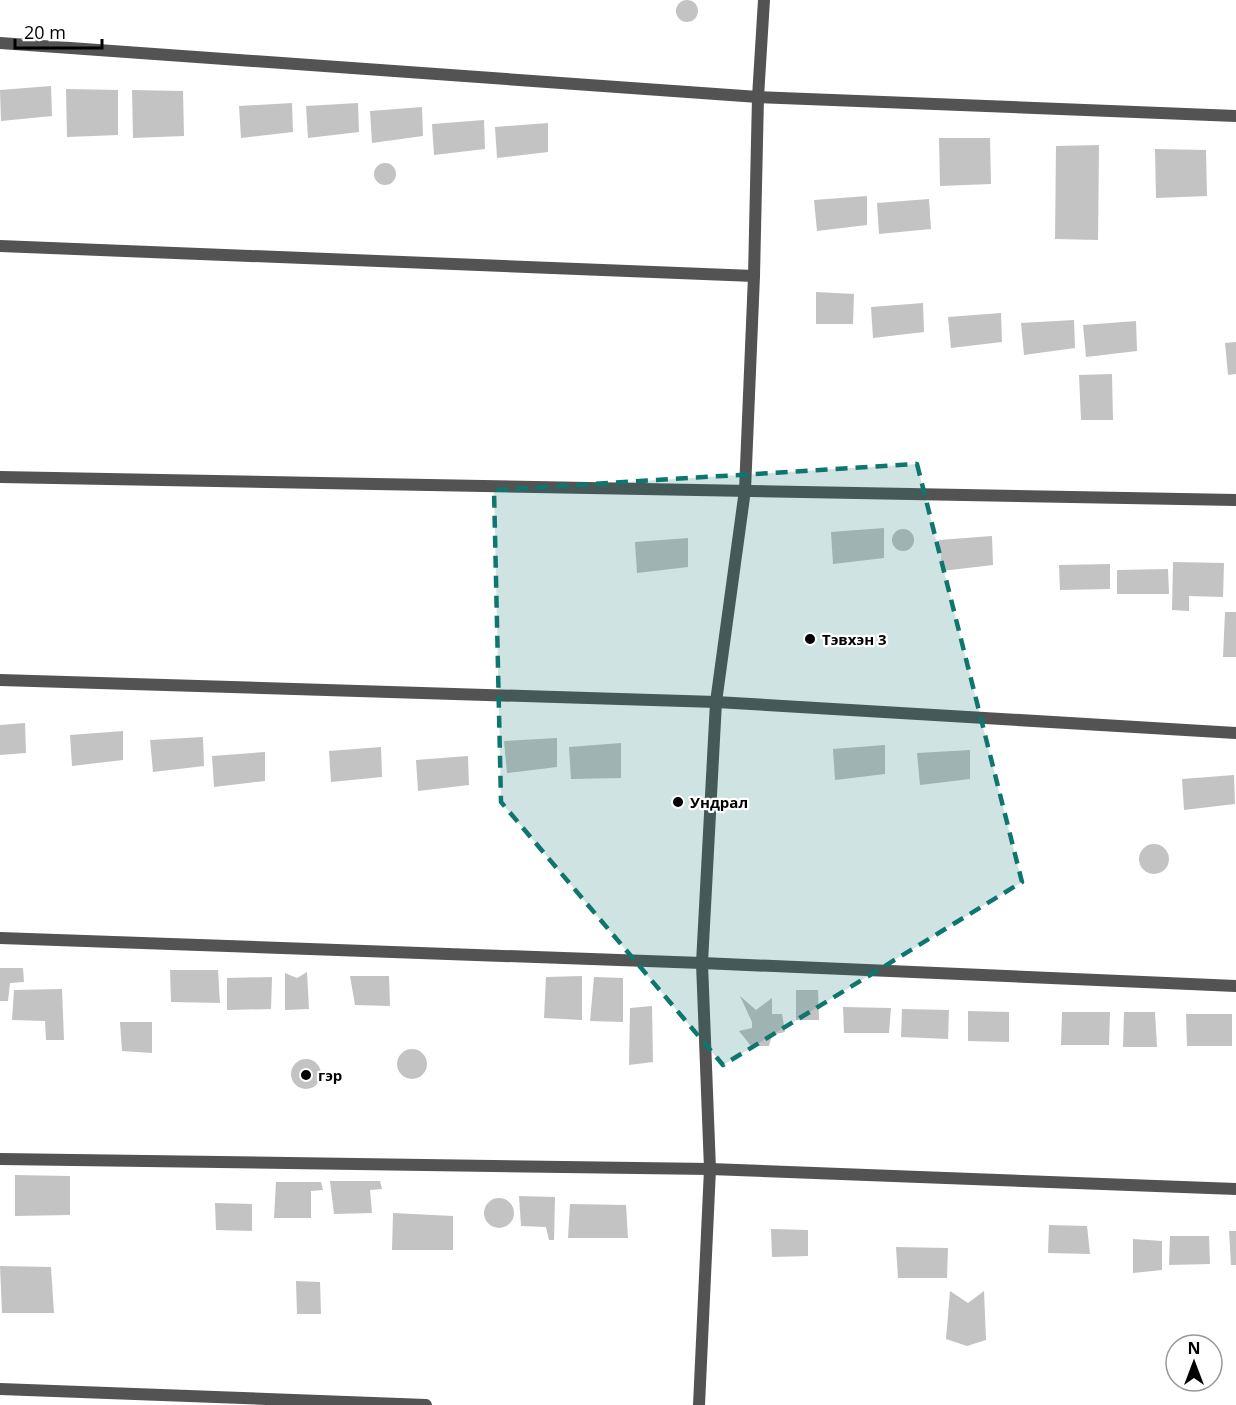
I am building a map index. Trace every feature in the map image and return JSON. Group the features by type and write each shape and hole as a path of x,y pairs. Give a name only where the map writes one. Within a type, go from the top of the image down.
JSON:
{"street":[{"path":"699,1405 711,1168 702,963 716,702 745,490 754,276 758,97 764,0"},
{"path":"0,43 758,97 1236,116"},
{"path":"0,246 754,276"},
{"path":"0,477 1236,500"},
{"path":"0,680 716,702 1236,733"},
{"path":"0,938 702,963 1236,986"},
{"path":"0,1159 711,1168 1236,1188"},
{"path":"0,1389 426,1405"}],"highlighted area":[{"path":"917,464 1022,882 723,1065 501,802 494,490"}],"building":[{"path":"687,0 695,3 698,11 695,19 687,22 679,19 676,11 679,3"},
{"path":"51,86 52,116 1,121 0,90"},
{"path":"66,89 118,90 118,135 67,137"},
{"path":"132,90 183,91 184,136 133,138"},
{"path":"292,103 293,132 241,138 239,106"},
{"path":"358,103 359,132 308,138 306,106"},
{"path":"422,107 423,136 372,143 370,111"},
{"path":"484,120 485,149 434,155 432,124"},
{"path":"548,123 548,152 497,158 495,127"},
{"path":"939,138 990,138 991,184 940,186"},
{"path":"1099,145 1098,240 1055,239 1056,146"},
{"path":"1155,149 1206,150 1207,196 1156,198"},
{"path":"385,163 393,166 396,174 393,182 385,185 377,182 374,174 377,166"},
{"path":"867,196 867,225 817,231 814,200"},
{"path":"929,199 931,229 879,234 877,203"},
{"path":"816,292 854,294 853,324 816,324"},
{"path":"923,303 924,332 873,338 871,307"},
{"path":"1001,313 1002,342 951,348 948,317"},
{"path":"1074,320 1075,348 1024,355 1021,323"},
{"path":"1136,321 1137,351 1086,357 1083,325"},
{"path":"1236,342 1236,374 1228,375 1225,343"},
{"path":"1112,374 1113,420 1081,420 1079,375"},
{"path":"884,528 884,558 833,564 831,532"},
{"path":"903,529 911,532 914,540 911,548 903,551 895,548 892,540 895,532"},
{"path":"992,536 993,565 942,571 939,540"},
{"path":"688,538 688,567 637,573 635,542"},
{"path":"1173,562 1224,563 1223,597 1189,596 1189,611 1172,610"},
{"path":"1110,564 1110,589 1060,590 1059,565"},
{"path":"1168,569 1169,594 1117,594 1117,570"},
{"path":"1225,612 1236,612 1236,657 1223,657"},
{"path":"25,723 26,753 0,755 0,725"},
{"path":"123,731 123,760 72,766 70,735"},
{"path":"203,737 204,766 153,772 150,740"},
{"path":"557,738 557,767 507,773 504,741"},
{"path":"621,743 621,778 571,779 569,747"},
{"path":"885,745 885,774 835,780 833,749"},
{"path":"381,747 382,777 331,782 329,751"},
{"path":"970,750 970,779 920,785 917,753"},
{"path":"265,752 265,781 214,787 212,756"},
{"path":"468,756 469,785 418,791 416,760"},
{"path":"1234,775 1235,804 1184,810 1182,779"},
{"path":"1154,844 1164,849 1169,859 1164,869 1154,874 1144,869 1139,859 1144,849"},
{"path":"0,968 23,968 24,982 10,983 8,1001 0,1001"},
{"path":"170,970 218,970 220,1003 171,1002"},
{"path":"307,972 309,1009 285,1010 285,973 297,978"},
{"path":"350,976 389,976 390,1006 355,1005"},
{"path":"582,976 582,1020 544,1018 546,977"},
{"path":"272,977 271,1009 227,1010 227,978"},
{"path":"594,977 623,978 623,1022 590,1021"},
{"path":"62,989 64,1040 46,1040 45,1021 12,1020 14,990"},
{"path":"796,990 818,990 819,1020 796,1020"},
{"path":"740,996 756,1010 772,998 772,1014 782,1014 785,1032 772,1035 769,1046 751,1046 739,1031 752,1028 752,1022"},
{"path":"652,1006 653,1062 629,1065 630,1008"},
{"path":"843,1007 891,1008 889,1033 844,1033"},
{"path":"902,1009 949,1010 948,1039 901,1037"},
{"path":"968,1011 1009,1012 1009,1042 968,1041"},
{"path":"1062,1012 1110,1012 1109,1045 1061,1045"},
{"path":"1124,1012 1155,1012 1157,1047 1123,1047"},
{"path":"1186,1014 1232,1014 1232,1046 1187,1046"},
{"path":"120,1022 152,1022 152,1053 122,1051"},
{"path":"412,1049 422,1054 427,1064 422,1074 412,1079 402,1074 397,1064 402,1054"},
{"name":"гэр","path":"306,1059 316,1064 321,1074 316,1084 306,1089 296,1084 291,1074 296,1064"},
{"path":"15,1175 70,1176 70,1215 15,1216"},
{"path":"330,1181 380,1181 382,1189 370,1190 372,1213 334,1214"},
{"path":"276,1182 321,1182 323,1190 311,1191 311,1218 274,1218"},
{"path":"519,1196 555,1197 554,1240 549,1240 546,1227 521,1226"},
{"path":"499,1198 509,1203 514,1213 509,1223 499,1228 489,1223 484,1213 489,1203"},
{"path":"215,1203 252,1204 252,1231 216,1230"},
{"path":"570,1204 626,1205 628,1238 568,1238"},
{"path":"393,1213 453,1216 453,1250 392,1250"},
{"path":"1049,1225 1087,1226 1090,1254 1048,1253"},
{"path":"771,1229 808,1230 808,1256 772,1257"},
{"path":"1229,1231 1236,1231 1236,1265 1231,1265"},
{"path":"1170,1236 1209,1236 1210,1264 1169,1265"},
{"path":"1133,1239 1162,1241 1162,1270 1133,1273"},
{"path":"896,1247 948,1248 947,1278 898,1278"},
{"path":"0,1266 51,1267 54,1313 2,1313"},
{"path":"296,1281 320,1282 321,1314 297,1314"},
{"path":"950,1291 968,1303 984,1291 986,1340 967,1346 946,1339"}],"place":[{"name":"Тэвхэн 3","path":"810,639"},
{"name":"Ундрал","path":"678,802"},
{"name":"гэр","path":"306,1075"}]}
